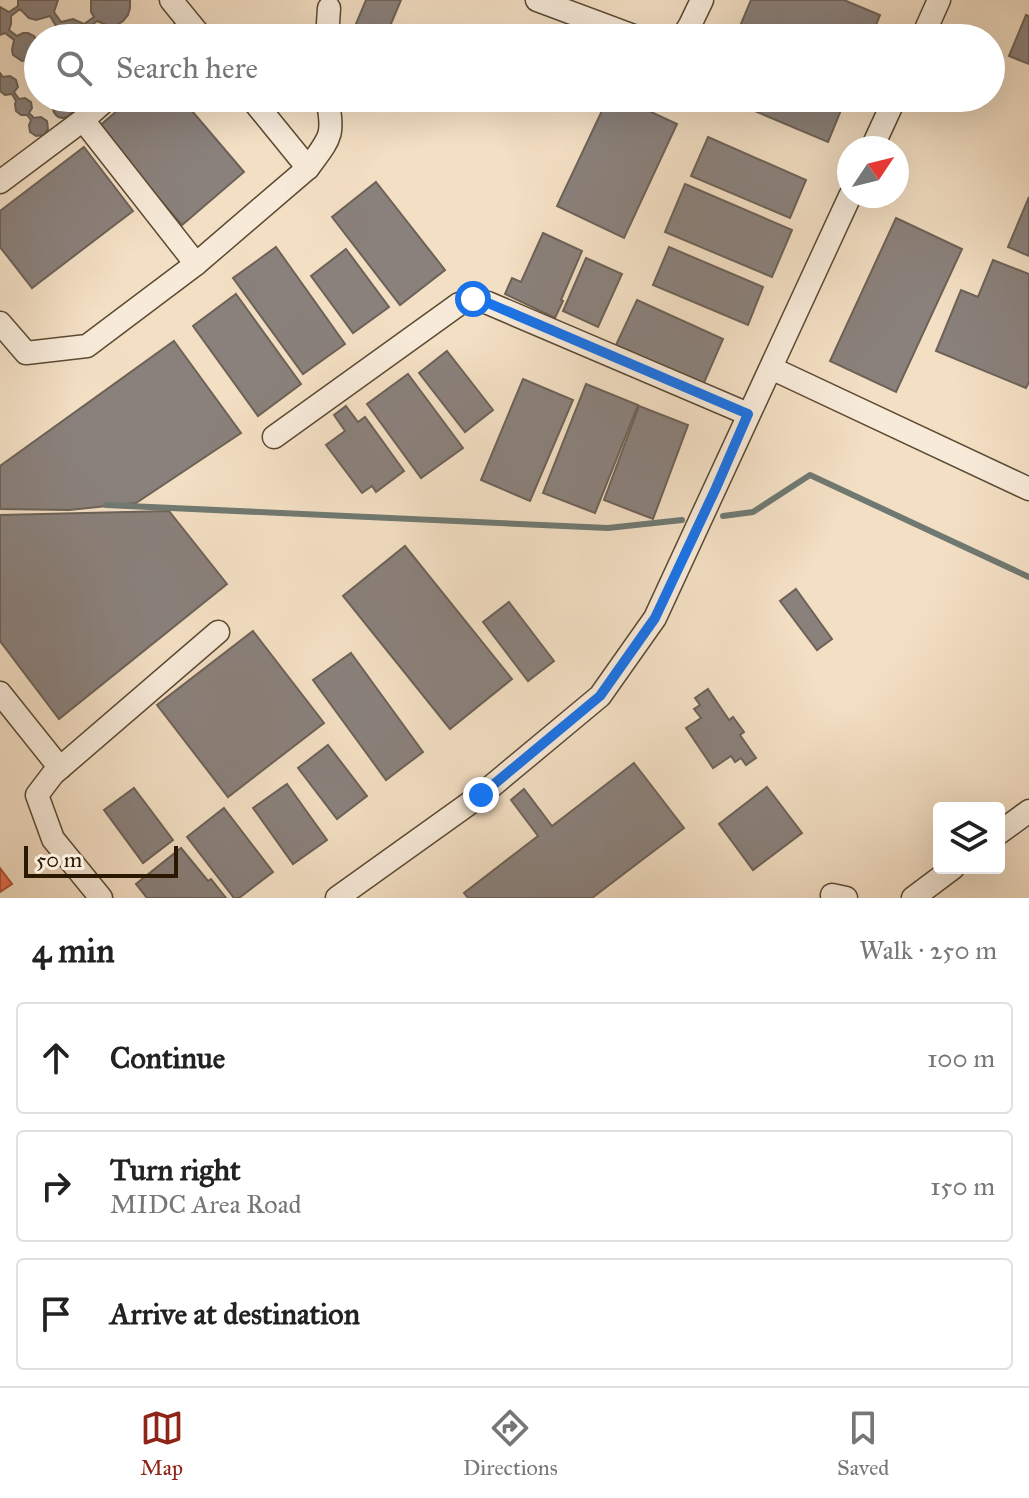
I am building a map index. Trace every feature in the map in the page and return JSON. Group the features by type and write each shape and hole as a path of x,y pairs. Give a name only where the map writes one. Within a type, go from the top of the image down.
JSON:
{"street":[{"path":"171,0 184,24"},
{"path":"537,0 601,24"},
{"path":"690,24 702,0"},
{"path":"928,24 939,0"},
{"path":"328,24 329,8"},
{"path":"0,182 92,112"},
{"path":"262,112 308,168"},
{"path":"0,323 26,353 87,346 196,264 308,168 329,140 332,130 330,112"},
{"path":"878,136 889,112"},
{"path":"83,120 196,264"},
{"path":"337,898 481,795 600,696 655,618 844,208"},
{"path":"274,437 459,304 473,299 748,414"},
{"path":"771,368 1029,489"},
{"path":"101,898 53,839 37,795 53,774 218,632"},
{"path":"0,693 60,768"},
{"path":"1005,829 1029,812"},
{"path":"913,898 945,874"}],"building: Shops":[{"path":"0,868 12,884 0,892"}],"building: Industry":[{"path":"18,0 58,0 54,12 61,22 73,19 84,24 55,24 50,16 36,20 20,9 11,16 9,30 17,36 24,33 22,61 13,55 14,40 5,33 0,35 0,7 9,12 18,6"},
{"path":"91,0 130,0 128,15 118,24 97,21 84,24 94,17"},
{"path":"366,0 401,0 391,24 356,24"},
{"path":"751,0 844,0 880,15 876,24 741,24"},
{"path":"1026,15 1029,16 1029,64 1009,56"},
{"path":"0,73 3,77 10,76 16,80 18,87 14,92 19,99 24,98 24,112 47,121 48,129 44,135 36,136 30,132 31,120 16,111 12,94 5,95 0,91"},
{"path":"54,112 72,112 63,118"},
{"path":"116,112 193,112 244,172 182,225 98,127"},
{"path":"601,112 651,112 677,124 624,238 557,206"},
{"path":"757,112 840,112 828,142"},
{"path":"708,137 806,180 790,218 691,176"},
{"path":"84,147 133,211 32,288 0,247 0,211"},
{"path":"376,182 445,270 400,305 332,217"},
{"path":"685,184 792,230 772,277 665,232"},
{"path":"1029,197 1029,256 1008,247"},
{"path":"896,218 962,249 896,392 830,361"},
{"path":"543,233 582,251 555,318 505,294 512,278 521,282"},
{"path":"276,247 345,344 303,374 233,278"},
{"path":"669,247 763,287 748,325 653,285"},
{"path":"346,249 389,307 353,333 311,276"},
{"path":"586,258 622,274 598,327 563,311"},
{"path":"993,260 1029,274 1029,382 1026,388 936,351 961,290 978,297"},
{"path":"236,294 301,384 258,416 193,326"},
{"path":"637,300 723,339 703,385 616,345"},
{"path":"174,341 241,433 136,503 69,510 0,509 0,466"},
{"path":"447,351 493,410 465,432 419,373"},
{"path":"408,374 463,448 421,478 367,404"},
{"path":"523,379 573,400 530,501 481,480"},
{"path":"586,384 638,405 595,513 543,493"},
{"path":"346,406 358,422 365,417 404,471 376,492 372,486 362,493 326,445 345,431 334,415"},
{"path":"639,406 688,425 653,519 604,500"},
{"path":"169,511 227,584 59,719 0,641 0,515"},
{"path":"405,546 512,679 450,729 343,596"},
{"path":"796,589 832,639 817,650 780,601"},
{"path":"509,602 554,661 528,681 483,622"},
{"path":"253,631 324,723 228,797 157,705"},
{"path":"351,653 423,752 386,780 313,680"},
{"path":"708,689 729,720 733,717 744,732 740,735 756,758 746,765 741,758 735,762 731,756 713,768 686,728 701,718 694,709 700,705 695,698"},
{"path":"328,745 367,796 337,819 298,768"},
{"path":"634,763 684,828 592,898 468,898 464,893 538,836 511,800 524,789 552,826"},
{"path":"287,784 327,840 293,864 253,808"},
{"path":"767,787 802,833 753,870 719,824"},
{"path":"134,788 173,840 143,863 104,810"},
{"path":"224,808 273,872 239,898 234,898 187,837"},
{"path":"181,848 226,898 147,898 136,884"}],"waterway":[{"path":"723,516 753,512 810,475 1029,577"},
{"path":"106,505 608,528 682,520"}],"route":[{"path":"473,299 748,414 655,618 600,696 481,795"}]}
